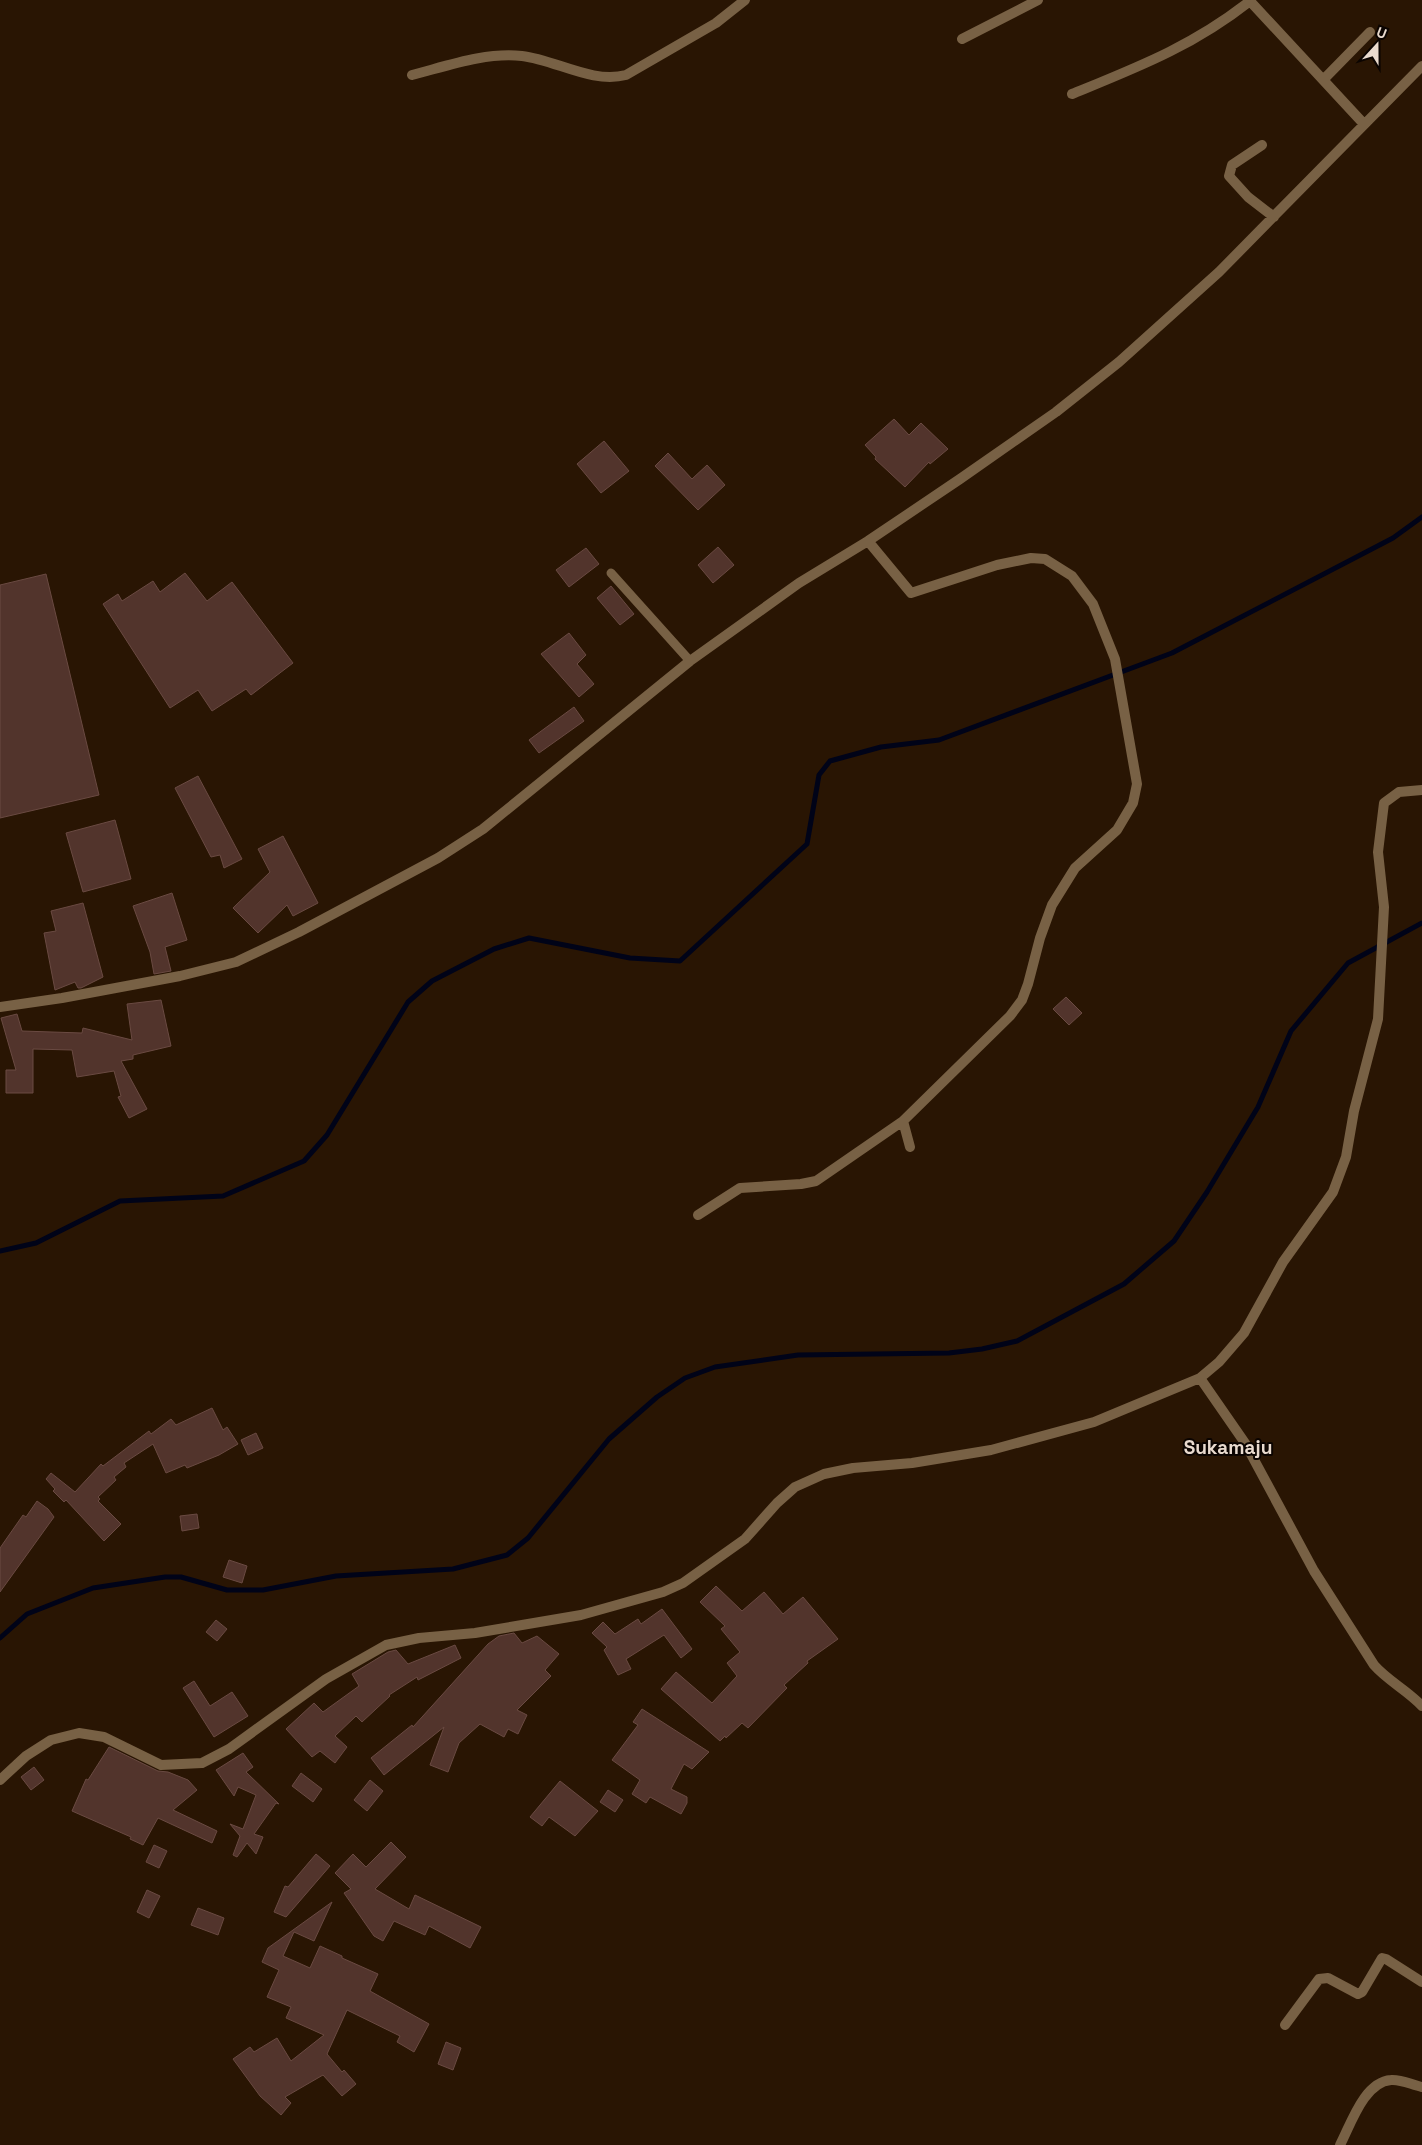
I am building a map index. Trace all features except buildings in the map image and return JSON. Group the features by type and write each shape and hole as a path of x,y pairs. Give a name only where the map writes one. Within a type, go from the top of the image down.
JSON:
{"street":[{"path":"412,75 498,55 541,59 590,74 616,78 626,75 716,23 745,0"},
{"path":"962,39 1038,0"},
{"path":"1072,94 1175,51 1223,22 1249,1 1324,79 1363,124"},
{"path":"1324,79 1370,32"},
{"path":"0,1007 62,998 212,969 274,946 438,858 483,830 690,661 799,583 868,541 1056,412 1119,362 1219,272 1422,66"},
{"path":"1262,145 1232,165 1229,176 1248,197 1274,217"},
{"path":"698,1214 740,1188 801,1184 816,1181 903,1120 1010,1016 1022,1000 1052,904 1075,868 1117,830 1129,814 1137,784 1115,659 1093,604 1072,576 1045,559 1031,558 997,565 911,593 868,541"},
{"path":"0,1780 26,1756 51,1740 80,1732 104,1737 160,1765 202,1763 229,1749 326,1679 386,1644 419,1638 474,1633 582,1615 663,1592 683,1583 745,1539 777,1503 795,1487 824,1474 853,1468 912,1463 991,1450 1094,1422 1200,1378 1219,1362 1244,1333 1283,1262 1336,1185 1346,1156 1354,1112 1378,1019 1384,907 1378,852 1384,803 1399,792 1422,790"},
{"path":"903,1120 910,1148"},
{"path":"1200,1378 1245,1443 1314,1571 1374,1665 1383,1675 1405,1690 1422,1706"},
{"path":"1285,2024 1319,1979 1328,1978 1358,1994 1362,1992 1382,1958 1422,1982"},
{"path":"1340,2145 1366,2096 1375,2086 1383,2081 1394,2080 1422,2087"}],"lane":[{"path":"611,573 690,661"}],"waterway":[{"path":"0,1251 36,1243 120,1201 223,1196 304,1161 327,1135 408,1002 432,981 494,949 529,938 630,958 680,961 807,844 819,775 830,761 881,747 939,740 1172,653 1393,538 1422,517"},
{"path":"0,1638 27,1614 93,1588 165,1577 181,1577 227,1590 263,1590 336,1576 453,1569 507,1555 528,1538 609,1439 657,1397 685,1378 715,1367 798,1355 949,1353 982,1349 1017,1341 1124,1284 1174,1241 1207,1192 1258,1107 1291,1031 1348,963 1422,923"}],"district":[{"name":"Sukamaju","path":"1228,1447"}]}
